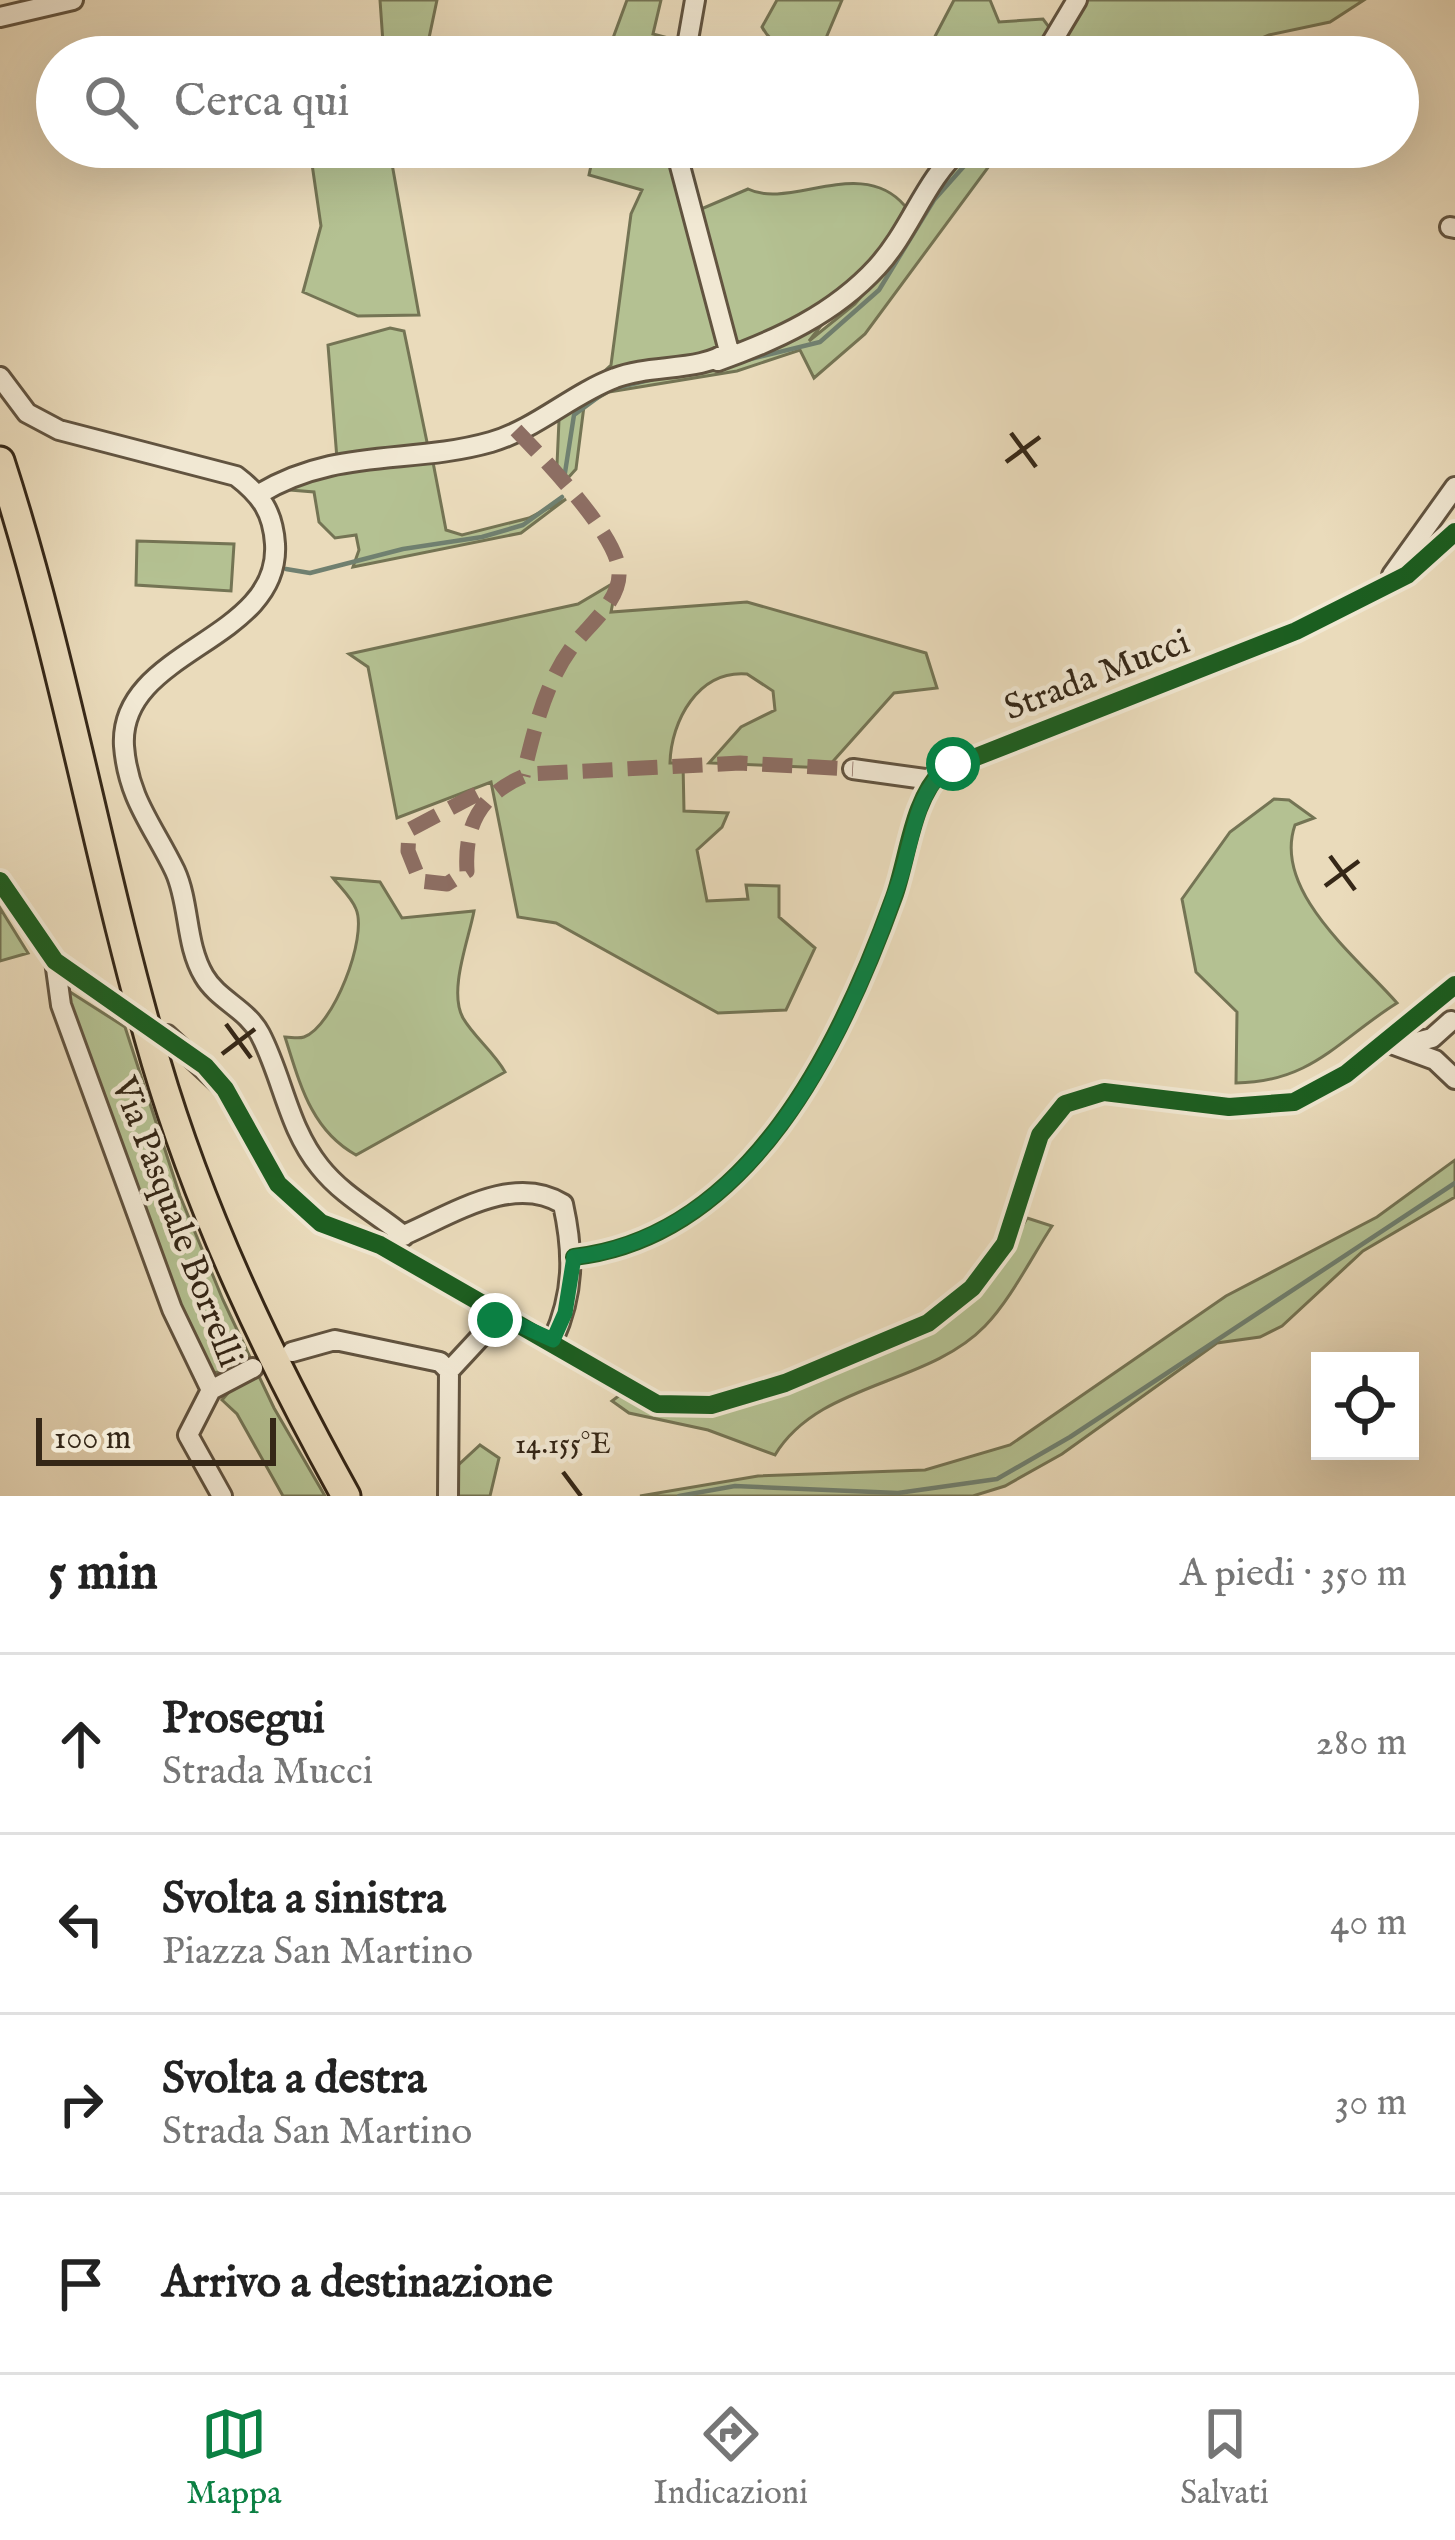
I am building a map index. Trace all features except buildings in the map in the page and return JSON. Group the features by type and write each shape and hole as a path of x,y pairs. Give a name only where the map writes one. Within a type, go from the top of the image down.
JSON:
{"highway":[{"path":"0,461 157,1064 274,1367 346,1496"}],"street":[{"path":"0,17 74,0"},
{"path":"689,36 695,0"},
{"path":"1056,36 1077,0"},
{"path":"681,168 729,351 714,362"},
{"path":"259,494 328,463 491,442 612,379 663,364 714,362 771,342 823,314 878,266 938,168"},
{"path":"0,377 27,413 59,430 236,476 259,494 274,522 276,556 260,595 238,618 146,688 128,716 124,745 140,814 176,874 194,955 206,981 250,1017 301,1142 321,1169 343,1193 404,1235"},
{"path":"1375,591 1407,560 1455,487"},
{"name":"Strada Mucci","path":"932,780 969,757 1274,640 1407,575 1455,532"},
{"path":"574,1257 619,1248 676,1219 741,1173 781,1129 874,950 932,780 853,769"},
{"path":"0,881 55,961 110,999"},
{"name":"Via Pasquale Borrelli","path":"55,961 61,1005 172,1310 211,1390 188,1435 222,1496"},
{"path":"167,1035 225,1089 278,1184 322,1223 380,1246 500,1316 553,1340 656,1404 711,1405 785,1383 928,1323 972,1288 1006,1244 1040,1135 1065,1104 1104,1092 1228,1106 1294,1102 1323,1090 1391,1044 1453,990"},
{"path":"1391,1044 1432,1038 1451,1021"},
{"path":"1391,1044 1435,1060 1455,1079"},
{"path":"380,1246 513,1190 542,1191 562,1204 574,1257 565,1313 553,1340"},
{"path":"448,1496 449,1371 500,1316"},
{"path":"292,1352 335,1340 440,1362 449,1371"},
{"path":"211,1390 254,1368"}],"green space":[{"path":"380,0 437,0 429,36 383,36"},
{"path":"627,0 661,0 653,34 661,36 614,36"},
{"path":"777,0 842,0 827,36 768,36 762,27"},
{"path":"954,0 990,0 999,22 1043,19 1052,31 1049,36 935,36"},
{"path":"1083,0 1364,0 1330,22 1267,36 1061,36"},
{"path":"313,168 393,168 419,315 358,316 303,292 321,226"},
{"path":"590,168 682,168 699,210 748,189 765,194 848,184 888,191 905,206 898,227 809,341 855,304 887,266 928,197 952,168 988,168 865,334 814,378 800,350 737,371 609,392 584,406 576,469 568,478 557,465 559,420 546,425 611,365 631,214 642,190 589,175"},
{"path":"390,328 404,331 428,447 337,459 328,345"},
{"path":"432,457 446,530 462,535 529,518 566,499 521,533 353,567 359,550 356,535 335,538 319,522 314,492 290,490 303,479"},
{"path":"137,541 234,544 231,591 136,585"},
{"path":"617,581 611,612 747,602 926,653 937,688 894,693 827,768 709,763 741,727 775,710 773,691 747,674 714,680 682,715 670,763 683,763 684,811 728,813 722,827 697,850 707,901 748,899 746,885 779,886 779,917 815,948 786,1010 718,1013 556,923 518,917 491,782 397,818 368,667 349,654 578,604"},
{"path":"1274,799 1289,800 1314,818 1295,825 1291,850 1296,874 1322,922 1397,1003 1305,1067 1262,1081 1236,1083 1237,1012 1196,972 1182,899 1230,832"},
{"path":"333,878 380,882 402,918 474,911 459,980 459,1007 505,1072 356,1155 318,1119 285,1037 302,1038 315,1030 336,999 352,959 356,909"},
{"path":"0,908 28,953 0,961"},
{"path":"56,983 125,1027 180,1196 223,1300 274,1408 325,1496 283,1496 237,1414 222,1400 233,1387 219,1372 200,1374"},
{"path":"1455,1160 1455,1197 1363,1251 1282,1326 1260,1337 1217,1343 1062,1454 1005,1486 973,1496 640,1496 758,1476 925,1470 1010,1445 1226,1296 1377,1217"},
{"path":"1027,1218 1052,1226 985,1326 934,1361 818,1412 775,1455 708,1430 629,1413 612,1401 629,1388 676,1405 727,1402 917,1331 964,1307 984,1288"},
{"path":"480,1445 499,1458 490,1496 451,1496 454,1469"}],"waterway":[{"path":"694,373 820,342 879,290 934,200 962,168"},
{"path":"564,479 574,415 608,390 653,379"},
{"path":"286,569 310,573 403,549 482,537 523,525 562,497"},
{"path":"679,1496 735,1486 898,1493 997,1479 1070,1437 1455,1183"}],"marked path":[{"path":"516,430 592,517 619,571 609,602 554,677 523,776"},
{"path":"477,794 409,830 408,851 420,881 447,884 467,871 469,838 480,811 499,790 529,774 740,763 853,769"}],"cycle path":[{"path":"574,1257 636,1242 691,1213 739,1173 780,1125 846,1012 894,897 924,797 943,770 1296,631 1407,575 1455,532"},
{"path":"0,881 55,961 205,1066 225,1089 278,1184 321,1223 380,1245 657,1404 711,1405 785,1383 928,1323 972,1288 1005,1244 1040,1135 1065,1104 1104,1092 1229,1107 1294,1102 1346,1074 1455,985"}],"route":[{"path":"495,1320 500,1316 553,1340 565,1313 574,1257 619,1248 676,1219 751,1164 781,1129 874,950 932,780 953,764"}]}
